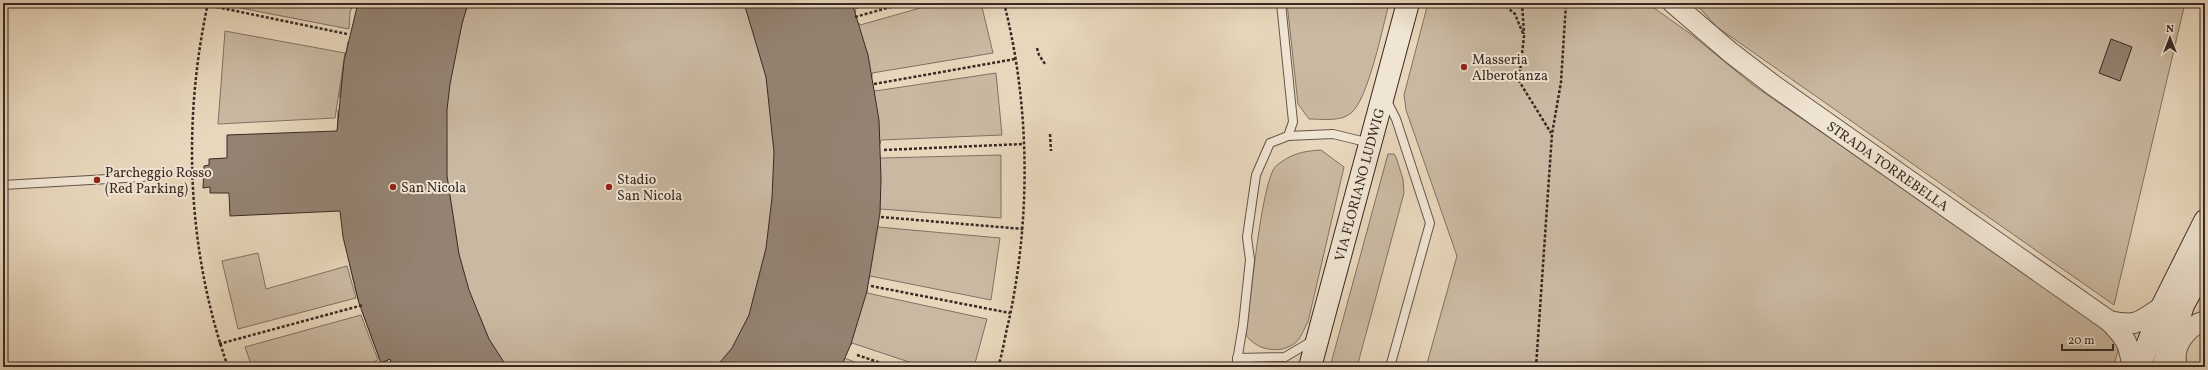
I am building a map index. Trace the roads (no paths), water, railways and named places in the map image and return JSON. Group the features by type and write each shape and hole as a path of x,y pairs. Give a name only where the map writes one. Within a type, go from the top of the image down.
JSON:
{"main road":[{"name":"VIA FLORIANO LUDWIG","path":"1310,367 1408,3"},
{"path":"2172,359 2173,306 2205,221"},
{"path":"2139,367 2173,306 2205,264"},
{"path":"2172,359 2173,306"}],"street":[{"name":"STRADA TORREBELLA","path":"1673,3 1730,52 1773,85 2109,321"},
{"path":"2109,321 2128,325 2137,323 2173,306"},
{"path":"2109,321 2126,339 2131,352 2132,367"},
{"path":"2172,359 2186,331 2196,324 2205,321"}],"lane":[{"path":"1281,3 1293,122 1288,136"},
{"path":"1384,94 1396,119 1430,223 1390,367"},
{"path":"1236,367 1249,267 1247,237 1256,175 1270,143 1288,136 1333,134 1370,143"},
{"path":"3,185 143,178"},
{"path":"1237,358 1285,357 1318,337"},
{"path":"1237,358 1255,367"}],"place":[{"name":"Masseria Alberotanza","path":"1464,67"},
{"name":"Parcheggio Rosso (Red Parking)","path":"97,180"},
{"name":"San Nicola","path":"393,187"},
{"name":"Stadio San Nicola","path":"609,187"}]}
